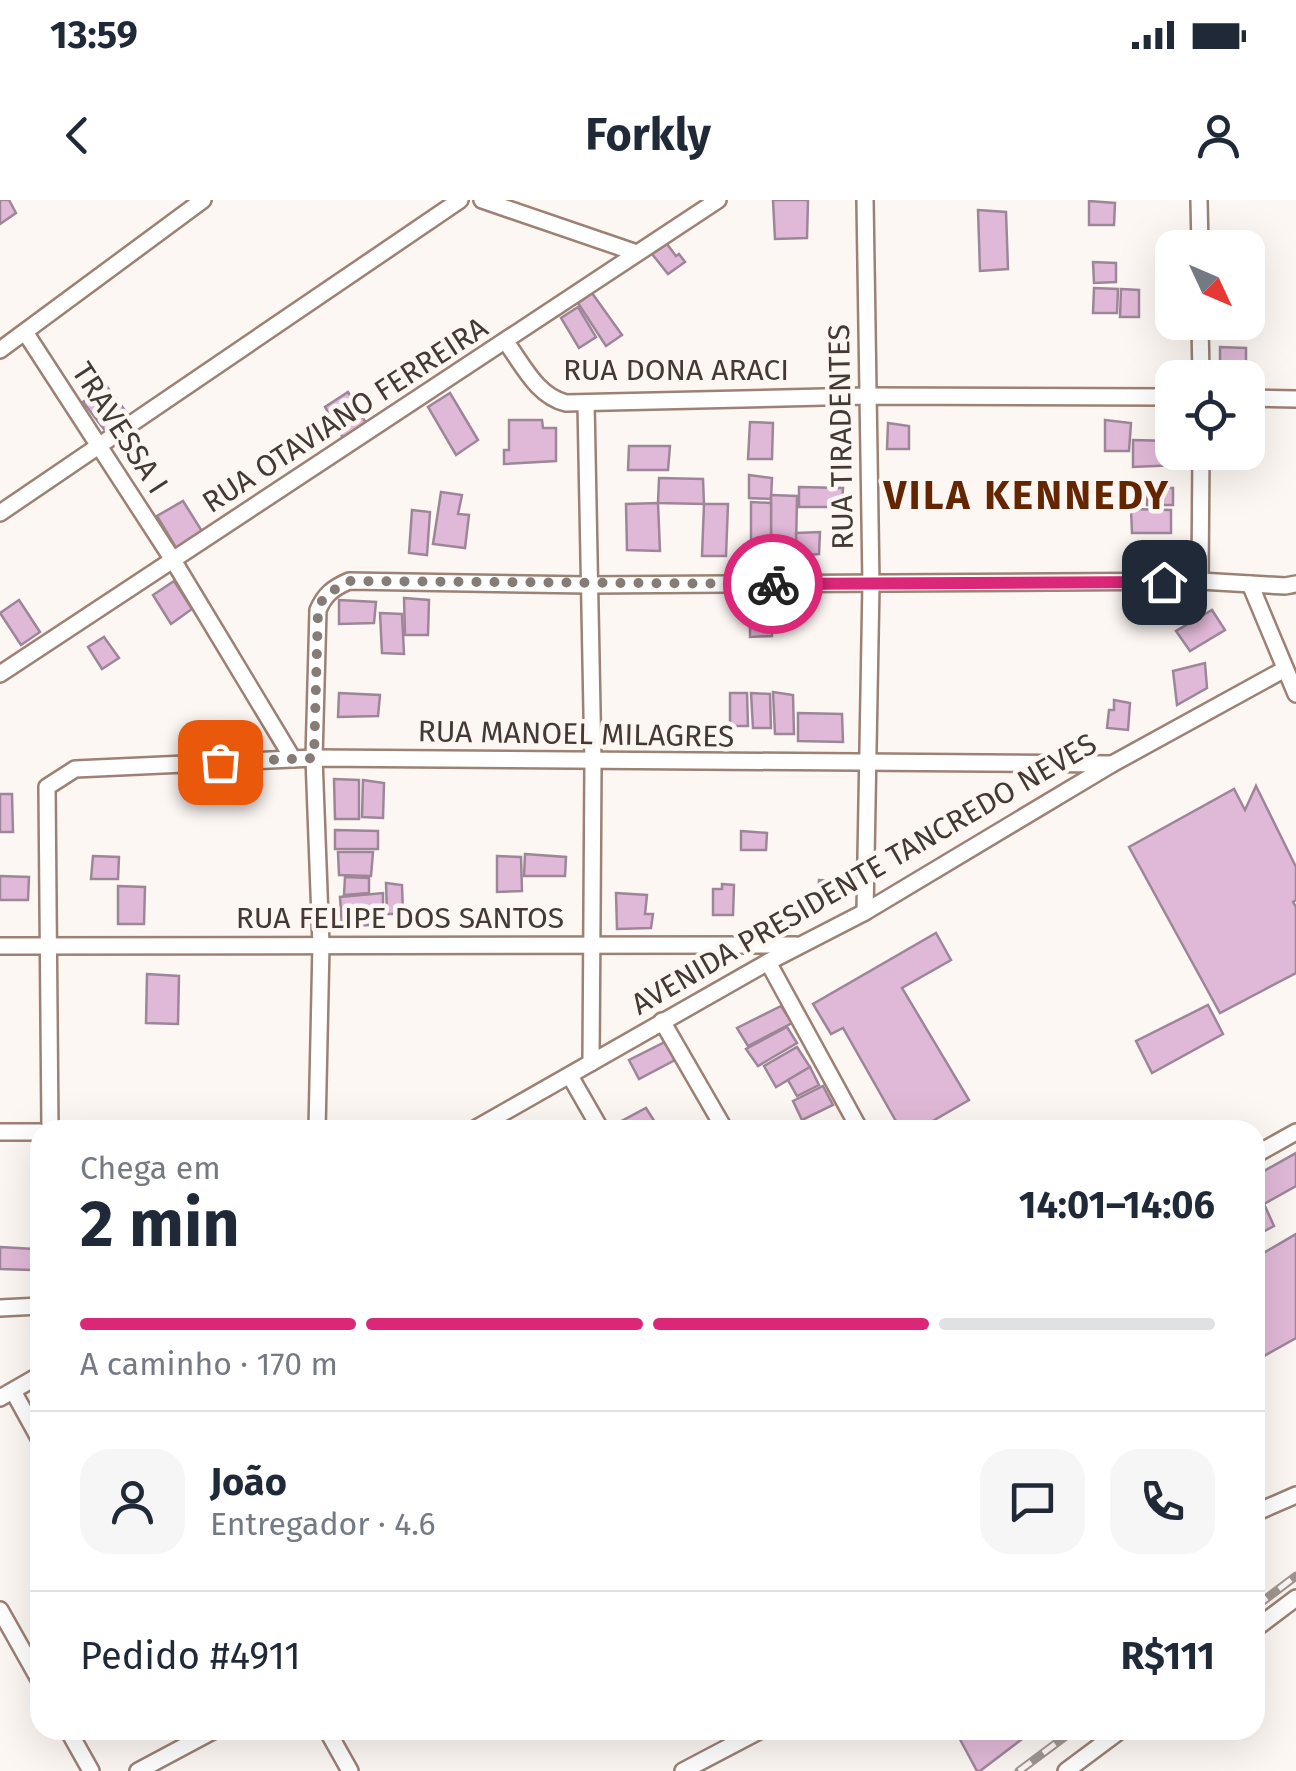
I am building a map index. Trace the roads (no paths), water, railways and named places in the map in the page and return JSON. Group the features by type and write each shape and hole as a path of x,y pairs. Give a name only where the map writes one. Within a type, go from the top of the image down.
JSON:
{"street":[{"path":"0,350 203,200"},
{"path":"0,514 460,200"},
{"path":"482,200 637,252"},
{"name":"RUA OTAVIANO FERREIRA","path":"0,674 718,200"},
{"name":"RUA TIRADENTES","path":"865,200 871,584 865,912"},
{"path":"1199,200 1200,230"},
{"name":"TRAVESSA I","path":"25,332 173,560 293,759"},
{"name":"RUA DONA ARACI","path":"506,342 550,399 586,403 866,396 1155,397"},
{"path":"1265,399 1296,400"},
{"path":"586,403 593,762 591,1063"},
{"path":"1200,582 1201,470"},
{"path":"317,1120 320,945 314,758 318,610 324,596 349,581 588,585 1296,584"},
{"path":"1250,584 1296,694"},
{"name":"AVENIDA PRESIDENTE TANCREDO NEVES","path":"492,1120 800,944 865,912 1112,764 1285,670"},
{"name":"RUA MANOEL MILAGRES","path":"47,947 47,787 75,769 314,758 1112,764"},
{"name":"RUA FELIPE DOS SANTOS","path":"0,946 800,944"},
{"path":"47,947 50,1120"},
{"path":"768,962 855,1120"},
{"path":"662,1021 719,1120"},
{"path":"570,1076 594,1120"},
{"path":"0,1132 30,1132"},
{"path":"1265,1149 1296,1132"},
{"path":"0,1308 30,1306"},
{"path":"30,1381 6,1394 30,1426"},
{"path":"1265,1509 1296,1496"},
{"path":"1265,1621 1296,1598"},
{"path":"0,1610 30,1663"},
{"path":"74,1740 91,1771"},
{"path":"138,1771 193,1740"},
{"path":"333,1740 350,1771"},
{"path":"683,1771 742,1740"},
{"path":"1066,1771 1107,1740"}],"railway":[{"path":"1265,1599 1296,1576"},
{"path":"1019,1771 1061,1740"}],"district":[{"name":"VILA KENNEDY","path":"1027,496"}]}
